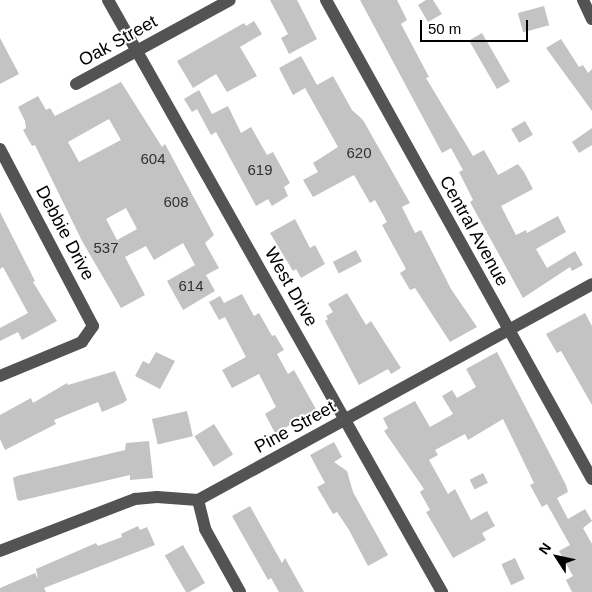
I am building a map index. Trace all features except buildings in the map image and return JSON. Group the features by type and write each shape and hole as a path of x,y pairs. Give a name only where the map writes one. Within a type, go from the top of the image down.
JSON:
{"street":[{"name":"West Drive","path":"108,0 442,592"},
{"name":"Oak Street","path":"76,84 230,0"},
{"name":"Central Avenue","path":"326,0 592,478"},
{"path":"583,0 592,19"},
{"name":"Debbie Drive","path":"0,149 90,316 93,326 90,334 82,342 0,376"},
{"name":"Pine Street","path":"198,500 592,284"},
{"path":"0,551 135,499 157,497 198,500 205,529 240,592"}]}
